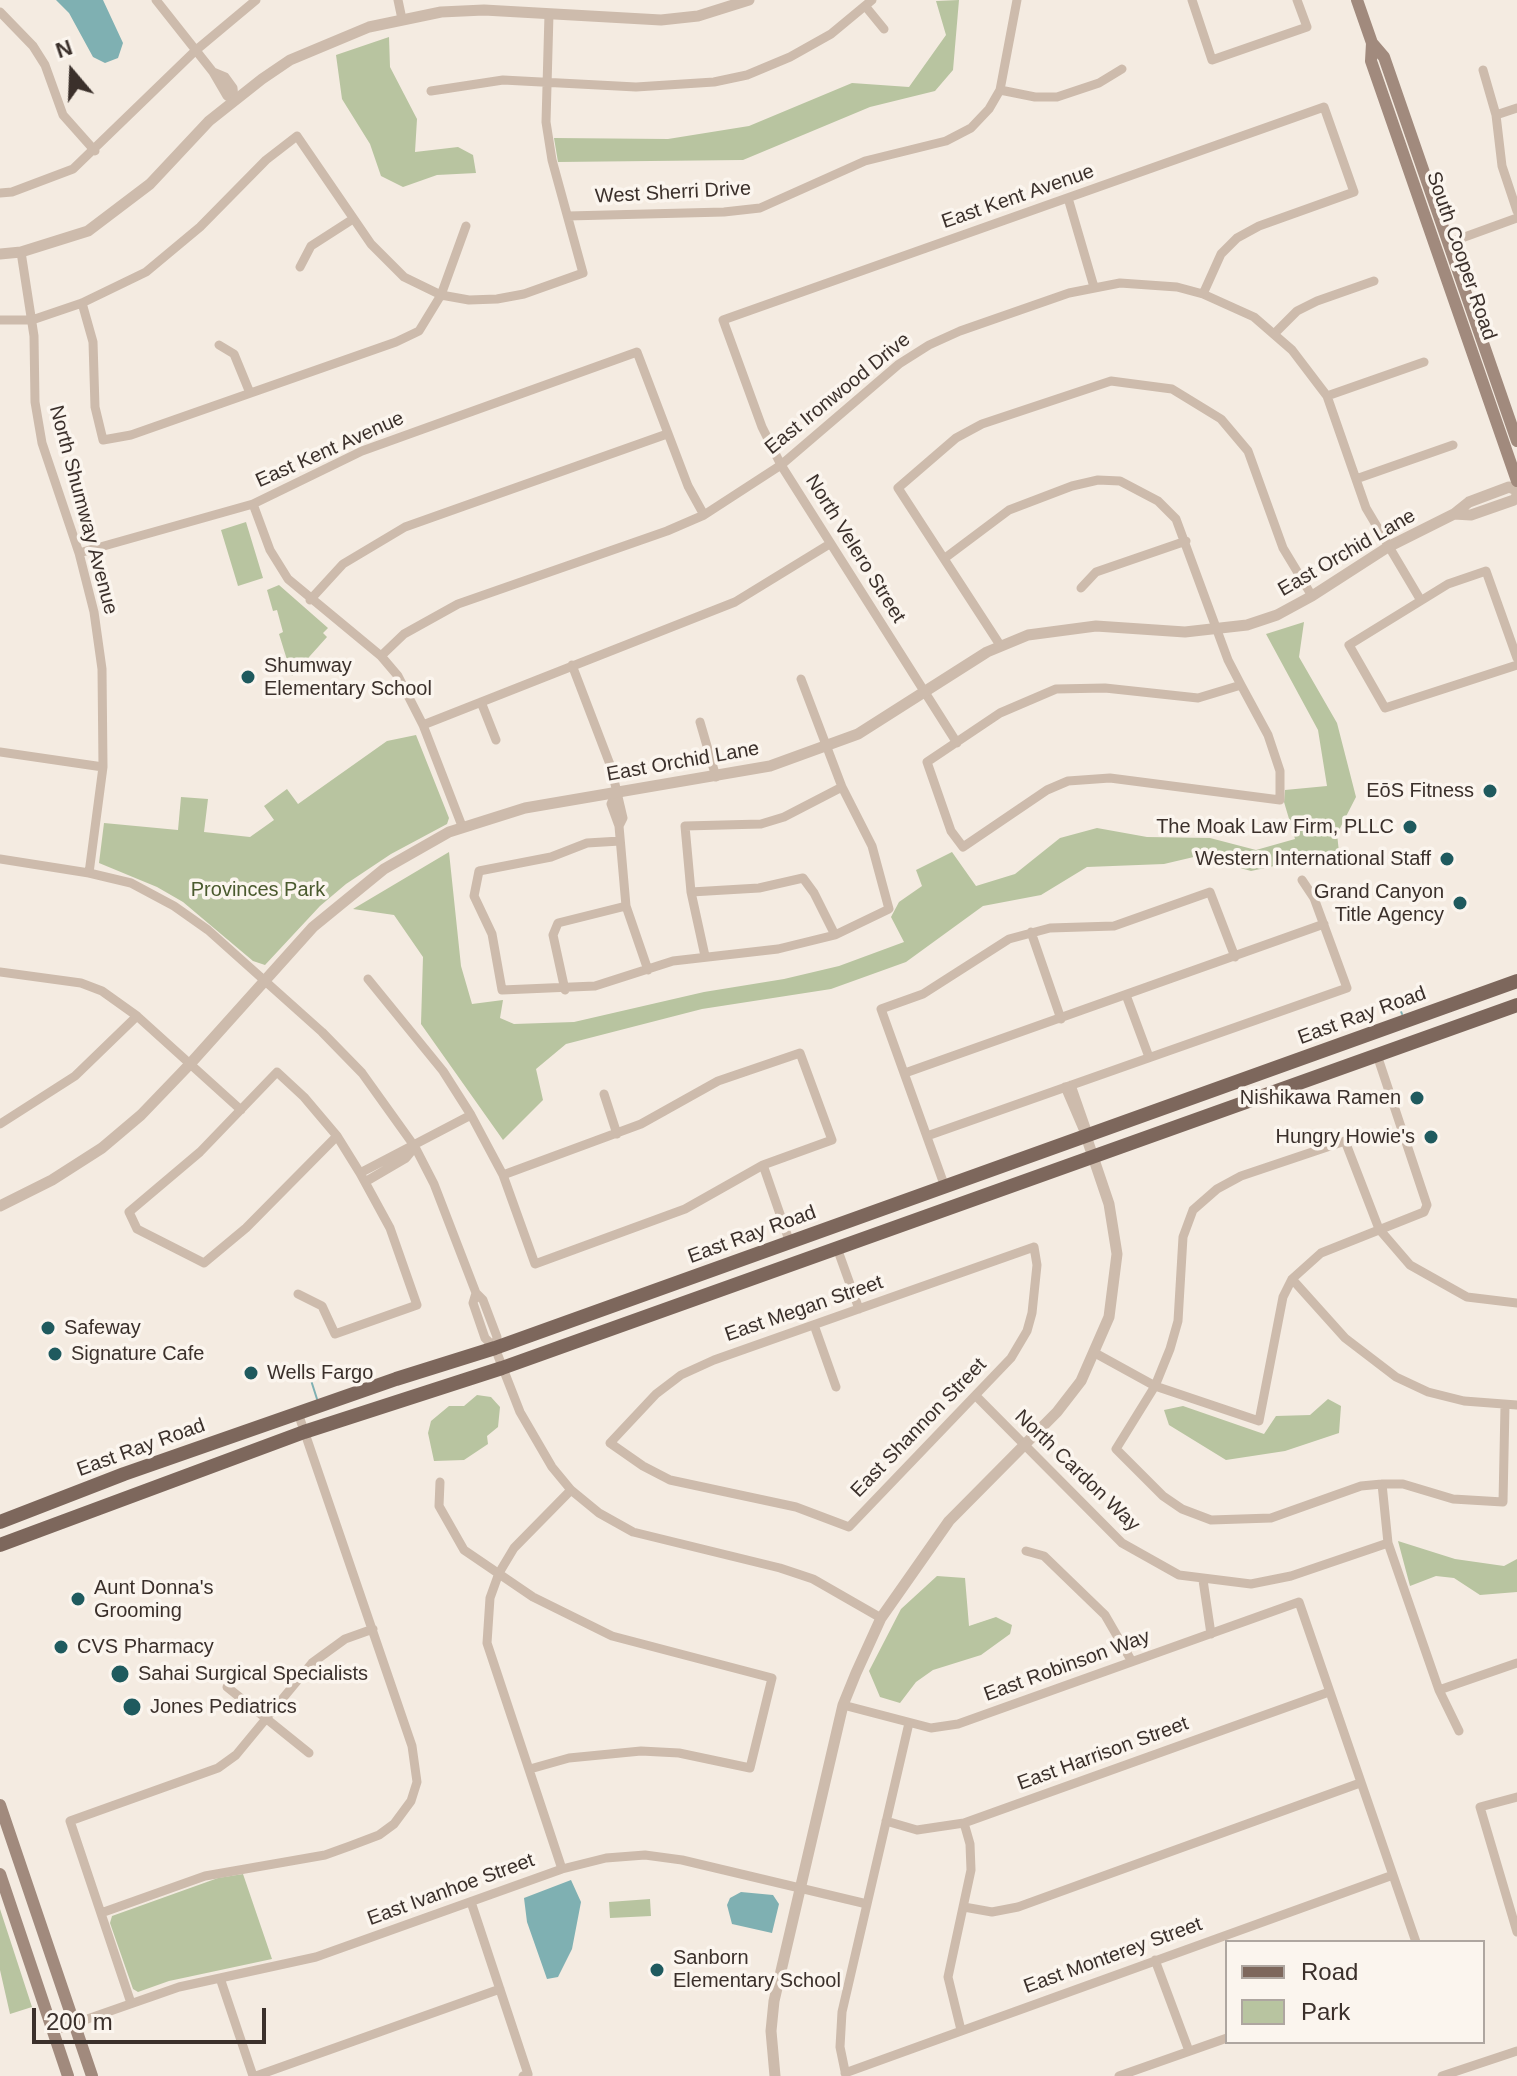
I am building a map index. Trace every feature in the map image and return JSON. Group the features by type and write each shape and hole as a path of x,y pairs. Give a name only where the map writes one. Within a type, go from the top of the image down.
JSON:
{"main road":[{"name":"South Cooper Road","path":"1357,0 1372,43 1371,61 1517,441"},
{"name":"South Cooper Road","path":"1442,245 1517,481"},
{"name":"East Ray Road","path":"0,1522 124,1474 495,1348 1517,981"},
{"path":"1455,1003 1462,1025"},
{"name":"East Ray Road","path":"0,1545 304,1432 502,1368 1517,1005"},
{"path":"45,1527 74,1504 118,1483 124,1474"},
{"path":"0,1805 92,2076"},
{"path":"0,1874 68,2076"}],"street":[{"path":"156,0 213,72 225,77 233,88 234,99"},
{"path":"0,193 45,181 73,169 195,51 256,0"},
{"path":"398,0 402,19"},
{"path":"0,254 21,252 88,231 150,184 234,99 290,60 369,27 402,19 484,10 661,20 698,16 749,0"},
{"path":"1017,0 1000,90 1035,97 1057,97 1099,83 1122,69"},
{"path":"1192,0 1212,60 1307,27 1297,0"},
{"path":"431,91 503,80 678,87 747,75 831,34 869,3 884,29"},
{"path":"0,12 33,46 45,65 63,115 95,151"},
{"path":"0,320 32,320 82,303 112,290 156,264 200,227 266,160 297,136 353,219 395,268 441,295 469,300 497,299 524,294 583,273 552,160 546,122 549,14"},
{"path":"1483,70 1496,115 1502,166 1517,211"},
{"name":"West Sherri Drive","path":"568,216 724,212 760,208 865,161 946,141 971,128 989,109 1000,90"},
{"name":"East Kent Avenue","path":"723,320 1324,107 1354,192 1259,226 1237,238 1221,254 1203,294"},
{"path":"1496,115 1517,108"},
{"path":"1068,198 1094,287"},
{"path":"1442,245 1517,218"},
{"path":"300,267 311,246 353,219"},
{"path":"82,303 93,342 95,407 103,440 131,435 419,331 441,295 466,226"},
{"name":"North Shumway Avenue","path":"21,252 32,320 35,402 42,443 79,553 94,612 102,669 103,767 89,873"},
{"path":"1275,333 1297,311 1374,281"},
{"name":"East Ironwood Drive","path":"381,656 404,634 458,604 667,531 704,515 781,465 899,364 929,345 960,331 1094,287 1147,283 1203,294 1254,317 1275,333 1308,367 1327,396 1366,508 1420,599"},
{"name":"North Velero Street","path":"723,320 762,427 781,465 828,545 957,743"},
{"path":"219,345 234,354 250,393"},
{"name":"East Kent Avenue","path":"79,553 253,504 362,451 637,352 667,434"},
{"path":"1327,396 1424,362"},
{"path":"1000,645 898,488 956,438 982,424 1111,381 1172,389 1221,419 1248,451 1283,548 1312,596"},
{"path":"310,600 343,564 405,527 667,434 704,515"},
{"path":"1356,479 1453,445"},
{"path":"945,558 1018,506 1098,480 1120,481 1158,501 1176,519 1241,685 1276,752 1280,800 1087,777 1047,790 963,847 951,831 927,762 1000,713 1056,689 1105,688 1198,698 1241,685"},
{"name":"East Orchid Lane","path":"0,1206 52,1180 102,1148 141,1115 190,1064 313,927 346,898 408,854 462,826 525,808 770,766 858,734 1000,645 1028,635 1096,626 1218,631 1277,615 1388,547 1454,514 1471,515 1514,500 1517,493"},
{"path":"253,504 270,550 288,579 381,656 398,676 423,725 462,826"},
{"path":"1081,588 1096,572 1186,541"},
{"path":"423,725 735,602 828,545"},
{"path":"1517,658 1486,571 1448,584 1420,599 1349,645 1385,708 1517,665"},
{"path":"572,665 611,767 623,818 619,826 626,906 648,970"},
{"path":"620,841 587,843 551,857 498,864 479,871 474,896 492,934 502,990 565,990 595,986 705,956 778,949 835,935 889,909 872,846 842,787 801,679"},
{"path":"481,702 496,740"},
{"path":"700,722 716,777"},
{"path":"0,752 103,767"},
{"path":"705,956 691,892 685,826 761,824 784,817 842,787"},
{"path":"0,859 131,883 174,906 208,930 362,1073 415,1147 439,1194 476,1293 473,1303 487,1342 495,1348 539,1448 571,1490 599,1513 633,1532 813,1579 881,1618"},
{"path":"691,892 759,888 803,878 835,935"},
{"path":"927,1136 1347,988 1314,898 1302,880"},
{"path":"945,1187 881,1009 923,994 1009,939 1031,932 1114,926 1210,892 1235,957"},
{"path":"565,990 553,935 558,923 626,906"},
{"path":"905,1073 1324,924"},
{"path":"1031,932 1061,1019"},
{"path":"0,972 81,983 102,991 137,1016 241,1110"},
{"path":"368,979 443,1071 471,1115 503,1175 535,1264 685,1209 763,1165 832,1140 800,1053 718,1081 617,1134 503,1175"},
{"path":"1126,995 1149,1057"},
{"path":"0,1124 75,1076 137,1016"},
{"path":"1095,1353 1155,1386 1259,1421 1283,1297 1292,1279 1321,1253 1424,1212 1427,1205 1377,1055"},
{"path":"298,1294 322,1306 335,1334 417,1305 390,1228 363,1178 337,1136 304,1097 277,1072 200,1152 129,1212 137,1229 204,1263 246,1228 337,1136"},
{"path":"775,2076 771,2031 774,2001 800,1888 843,1705 881,1618 949,1521 1057,1412 1081,1381 1109,1317 1117,1254 1109,1204 1086,1128 1068,1086"},
{"path":"604,1094 617,1134"},
{"path":"363,1178 406,1158 415,1147 471,1115"},
{"path":"1505,1406 1503,1502 1453,1499 1403,1484 1382,1484 1361,1486 1271,1518 1211,1520 1182,1509 1163,1496 1116,1449 1155,1386 1178,1321 1183,1237 1193,1210 1217,1189 1241,1176 1345,1141 1379,1229 1394,1249 1427,1277 1467,1297 1517,1303"},
{"path":"763,1165 790,1243"},
{"name":"East Megan Street","path":"610,1443 656,1394 681,1375 1034,1247"},
{"name":"East Shannon Street","path":"610,1443 670,1480 796,1507 849,1527 1011,1358 1027,1331 1036,1287 1034,1247"},
{"path":"837,1248 859,1309"},
{"path":"1292,1279 1345,1338 1396,1377 1428,1392 1505,1406 1517,1405"},
{"path":"814,1325 836,1387"},
{"name":"North Cardon Way","path":"976,1396 1122,1543 1179,1575 1251,1584 1291,1576 1388,1543"},
{"path":"101,1913 205,1876 325,1855 350,1846 379,1835 394,1824 411,1801 417,1782 417,1765 298,1413"},
{"path":"440,1482 439,1506 464,1550 558,1611 612,1636 772,1678 750,1768 679,1753 641,1751 569,1758 530,1769"},
{"path":"1382,1484 1388,1543 1439,1690 1459,1731"},
{"path":"562,1869 487,1643 490,1598 499,1573 514,1548 571,1490"},
{"path":"1026,1551 1044,1556 1105,1615 1131,1660"},
{"path":"1203,1580 1211,1634"},
{"name":"East Robinson Way","path":"843,1705 931,1728 958,1724 1299,1602 1329,1692"},
{"path":"131,2003 70,1821 218,1768 236,1755 326,1651 373,1629"},
{"path":"1439,1690 1517,1663"},
{"path":"227,1687 309,1753"},
{"path":"1329,1692 1415,1940"},
{"name":"East Harrison Street","path":"886,1821 917,1830 964,1823 1329,1692"},
{"path":"845,2074 840,2047 842,2012 909,1723"},
{"path":"964,1907 992,1912 1018,1907 1360,1783"},
{"path":"1517,1797 1480,1807 1514,1906 1517,1932"},
{"path":"961,2030 948,1977 971,1870 970,1844 964,1823"},
{"name":"East Ivanhoe Street","path":"53,2031 131,2003 220,1978 316,1957 562,1869 606,1858 645,1855 867,1904"},
{"name":"East Monterey Street","path":"845,2074 1393,1875"},
{"path":"471,1902 526,2075"},
{"path":"1155,1960 1189,2051"},
{"path":"220,1978 254,2076 500,1989"},
{"path":"1119,2076 1225,2039"},
{"path":"1442,2076 1517,2051"}],"green space":[{"path":"959,0 953,70 935,91 870,107 743,160 558,162 554,138 668,139 749,126 852,83 909,87 946,35 936,1"},
{"path":"389,37 390,67 417,119 415,152 458,147 473,155 476,173 437,175 403,187 381,176 370,144 342,99 336,55"},
{"path":"246,522 263,578 238,586 221,530"},
{"path":"279,585 328,628 323,633 327,637 292,676 279,634 283,632 277,610 273,611 267,590"},
{"path":"1304,622 1299,657 1337,723 1356,797 1337,834 1339,852 1251,871 1198,856 1164,864 1087,867 1041,895 983,906 906,962 831,989 702,1009 566,1044 536,1069 543,1100 503,1140 421,1024 423,957 394,915 353,909 449,852 461,966 472,1004 503,1000 500,1018 514,1024 574,1022 704,992 839,966 904,942 891,917 899,902 922,886 916,870 952,852 976,886 1015,874 1060,838 1097,828 1147,837 1210,838 1256,850 1295,839 1284,802 1285,790 1327,786 1318,730 1266,634"},
{"name":"Provinces Park","path":"416,735 449,818 447,824 391,854 346,884 320,906 265,965 253,961 183,902 157,887 99,863 104,823 178,830 181,797 208,799 204,832 250,837 274,820 264,806 287,789 298,804 387,741"},
{"path":"477,1395 491,1397 500,1407 498,1427 487,1436 488,1444 464,1460 434,1461 428,1433 431,1421 449,1406 464,1406"},
{"path":"1328,1399 1341,1406 1339,1433 1285,1451 1226,1460 1169,1425 1164,1410 1183,1406 1264,1434 1276,1416 1310,1415"},
{"path":"1398,1541 1455,1559 1504,1566 1517,1559 1517,1592 1480,1595 1454,1578 1436,1576 1410,1586"},
{"path":"937,1576 965,1578 969,1626 996,1617 1012,1625 1010,1634 981,1655 933,1670 916,1682 900,1703 880,1697 869,1671 901,1609"},
{"path":"243,1874 272,1959 169,1981 138,1992 133,1989 110,1923 112,1916 218,1878"},
{"path":"650,1899 651,1916 610,1918 609,1902"},
{"path":"0,1909 32,2007 10,2014 0,1970"}],"water":[{"path":"56,0 103,0 123,43 118,58 105,63 93,57 69,13"},
{"path":"571,1880 581,1902 572,1949 558,1977 547,1979 527,1922 524,1898"},
{"path":"741,1892 773,1895 779,1904 772,1933 732,1924 727,1905 730,1898"}],"waterway":[{"path":"1398,1004 1402,1014"},
{"path":"309,1374 317,1399"}],"place":[{"name":"Shumway Elementary School","path":"248,677"},
{"name":"EōS Fitness","path":"1490,791"},
{"name":"The Moak Law Firm, PLLC","path":"1410,827"},
{"name":"Western International Staff","path":"1447,859"},
{"name":"Grand Canyon Title Agency","path":"1460,903"},
{"name":"Nishikawa Ramen","path":"1417,1098"},
{"name":"Hungry Howie's","path":"1431,1137"},
{"name":"Safeway","path":"48,1328"},
{"name":"Signature Cafe","path":"55,1354"},
{"name":"Wells Fargo","path":"251,1373"},
{"name":"Aunt Donna's Grooming","path":"78,1599"},
{"name":"CVS Pharmacy","path":"61,1647"},
{"name":"Sahai Surgical Specialists","path":"120,1674"},
{"name":"Jones Pediatrics","path":"132,1707"},
{"name":"Sanborn Elementary School","path":"657,1970"}]}
